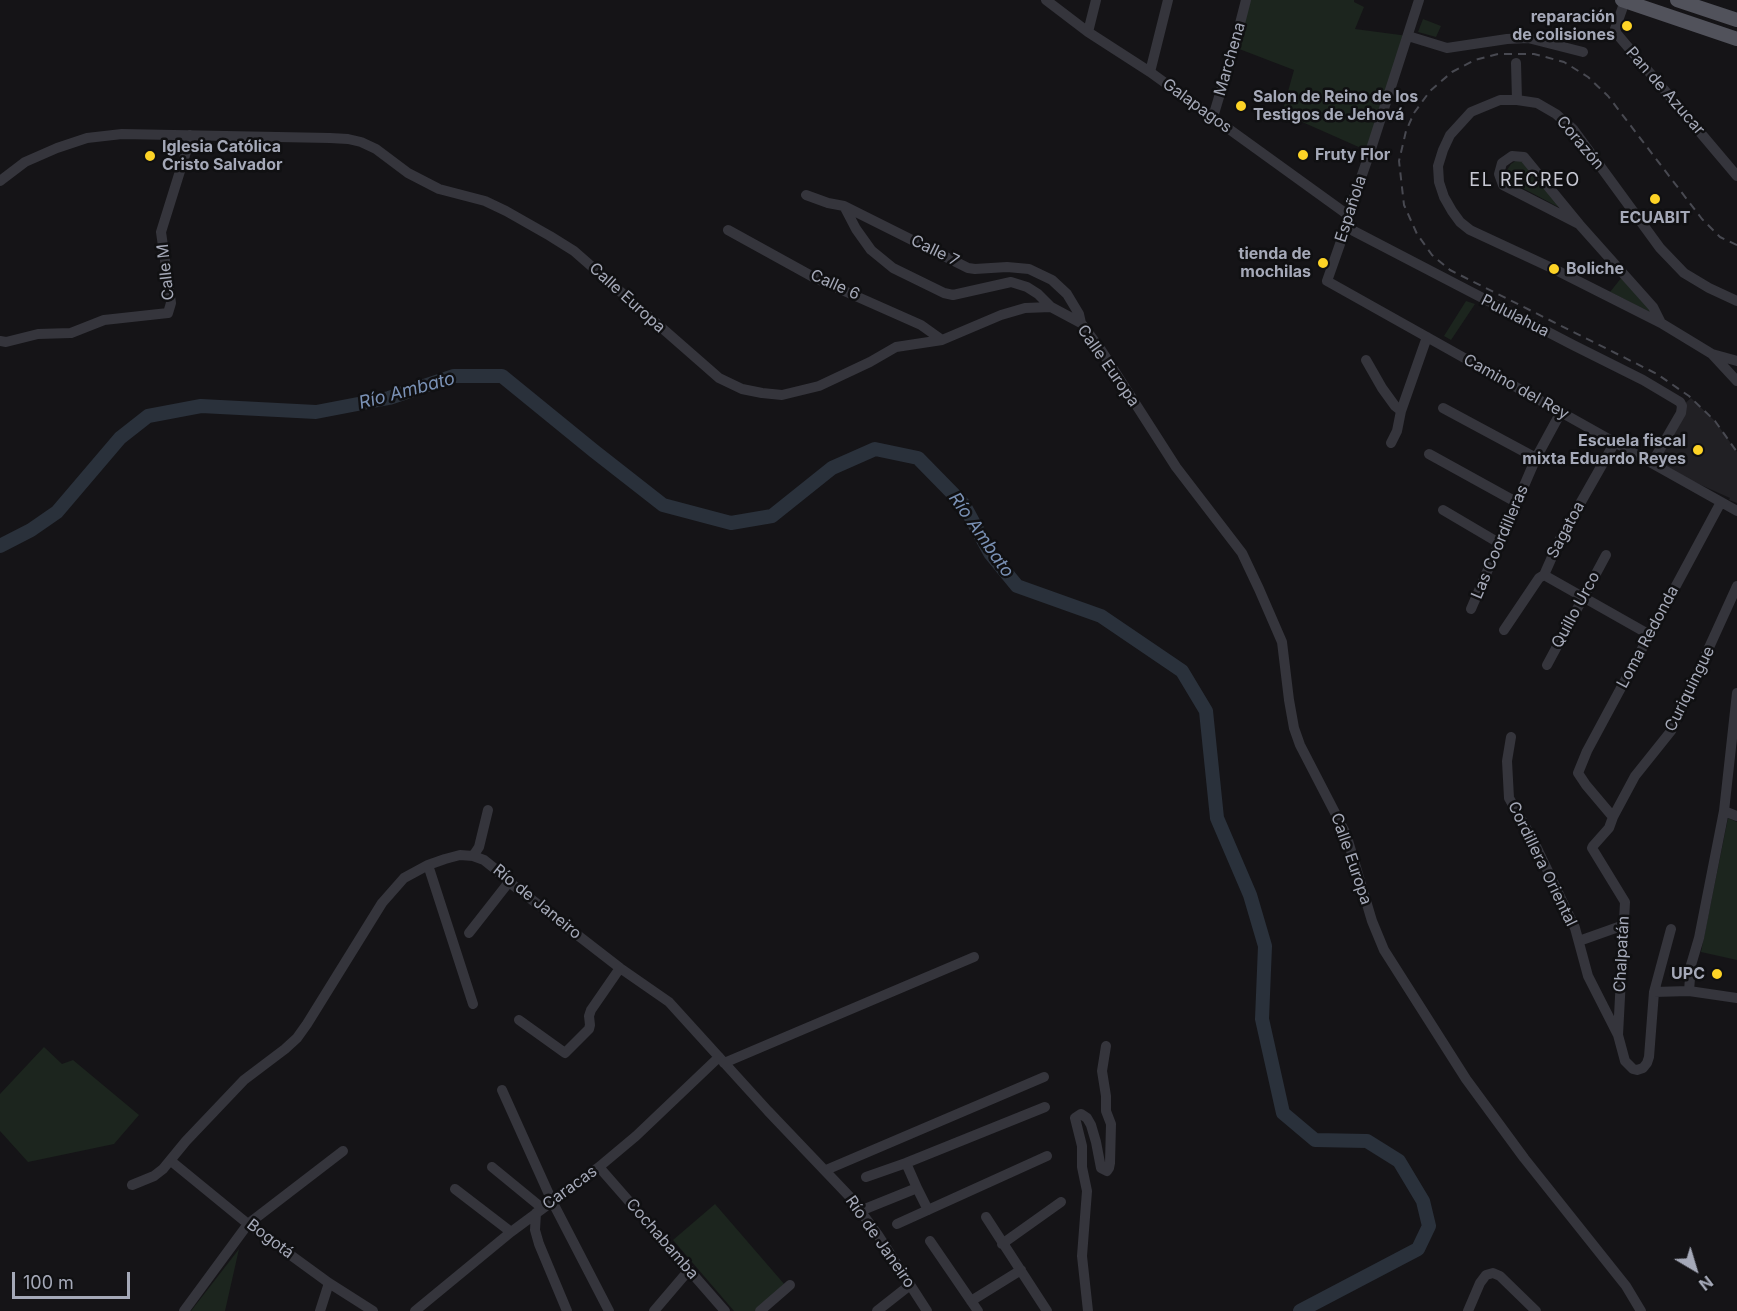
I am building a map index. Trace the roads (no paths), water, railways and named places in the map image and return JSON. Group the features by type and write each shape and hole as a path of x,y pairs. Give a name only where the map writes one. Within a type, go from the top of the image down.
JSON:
{"main road":[{"path":"1624,0 1737,39"},
{"path":"1677,0 1737,20"}],"street":[{"name":"Galapagos","path":"1046,0 1348,215"},
{"path":"1088,32 1096,0"},
{"path":"1150,72 1168,0"},
{"name":"Marchena","path":"1213,117 1246,0"},
{"name":"Española","path":"1327,281 1419,0"},
{"name":"Pan de Azucar","path":"1624,0 1615,29 1617,34 1737,176"},
{"path":"1408,36 1447,48 1528,38 1583,52"},
{"path":"1516,63 1517,100"},
{"name":"Corazón","path":"1712,354 1661,323 1470,230 1460,222 1444,197 1439,182 1438,166 1450,135 1471,112 1500,100 1537,103 1556,114 1573,129 1660,248 1684,273 1737,301"},
{"name":"Calle Europa","path":"0,181 25,162 57,148 87,138 122,134 348,139 361,142 376,149 408,173 439,189 485,201 574,251 719,378 742,389 762,393 782,394 819,386 896,347 942,340 1001,315 1025,309 1051,307 1081,322 1176,468 1242,553 1282,642 1289,700 1300,745 1346,834 1372,921 1384,950 1466,1079 1524,1158 1626,1286 1641,1311"},
{"name":"Calle M","path":"0,341 6,342 38,334 71,333 104,320 169,311 171,303 161,232 190,135"},
{"path":"1579,224 1503,185 1499,174 1502,163 1512,156 1524,157 1579,224 1653,307 1661,323"},
{"name":"Calle 7","path":"806,195 844,206 968,268 1029,269 1052,280 1067,294 1081,322"},
{"path":"844,206 856,229 871,250 893,268 953,295 1011,282 1033,291 1051,307"},
{"name":"Pululahua","path":"1346,227 1643,380 1680,402 1681,412 1652,463"},
{"name":"Calle 6","path":"728,230 815,278 921,325 942,340"},
{"name":"Camino del Rey","path":"1327,281 1737,511"},
{"path":"1391,443 1397,431 1401,411 1427,337"},
{"path":"1712,354 1737,361"},
{"path":"1712,354 1737,381"},
{"path":"1366,360 1382,388 1401,411"},
{"path":"1443,408 1536,458"},
{"name":"Las Coordilleras","path":"1471,609 1536,458 1561,412"},
{"name":"Sagatoa","path":"1616,442 1560,538 1544,575 1650,635"},
{"path":"1429,454 1516,502"},
{"name":"Loma Redonda","path":"1613,817 1578,773 1587,751 1721,501"},
{"path":"1443,510 1499,543"},
{"name":"Quillo Urco","path":"1547,665 1606,555"},
{"path":"1504,630 1539,578 1544,575"},
{"name":"Curiquingue","path":"1613,817 1635,776 1671,731 1737,586"},
{"path":"1689,991 1691,965 1699,938 1724,811 1737,693"},
{"name":"Cordillera Oriental","path":"1511,737 1507,761 1509,798 1534,842 1575,928 1588,976 1618,1035 1625,1061 1637,1070 1647,1063 1649,1057 1653,992"},
{"path":"473,856 478,847 488,810"},
{"path":"1724,811 1737,816"},
{"name":"Chalpatán","path":"1613,817 1609,828 1592,848 1625,902 1618,1035"},
{"name":"Río de Janeiro","path":"132,1185 154,1176 171,1161 186,1141 244,1080 297,1038 308,1024 382,903 404,878 428,865 460,855 473,856 495,868 509,882 620,968 669,1002 768,1111 826,1170 878,1234 927,1311"},
{"path":"428,865 473,1004"},
{"path":"469,933 509,882"},
{"path":"1579,941 1624,925"},
{"path":"1671,929 1653,992 1689,991 1737,998"},
{"path":"722,1060 974,957"},
{"path":"519,1020 565,1053 589,1029 591,1010 620,968"},
{"path":"1088,1311 1082,1256 1087,1191 1082,1167 1082,1146 1075,1118 1081,1114 1091,1125 1101,1168 1107,1171 1110,1163 1111,1124 1106,1111 1102,1071 1106,1046"},
{"name":"Caracas","path":"415,1311 511,1232 599,1167 722,1060"},
{"path":"826,1170 1044,1077"},
{"path":"502,1090 552,1201 609,1311"},
{"path":"866,1176 906,1163 1045,1107"},
{"path":"184,1311 248,1224 343,1151"},
{"path":"897,1224 1047,1156"},
{"name":"Bogotá","path":"171,1161 248,1224 329,1283 373,1311"},
{"path":"906,1163 928,1210"},
{"path":"492,1167 539,1211 535,1230 567,1311"},
{"name":"Cochabamba","path":"599,1167 725,1311"},
{"path":"860,1211 917,1188"},
{"path":"454,1189 511,1232"},
{"path":"1002,1244 1061,1202"},
{"path":"986,1217 1047,1311"},
{"path":"930,1240 978,1311"},
{"path":"654,1311 689,1270"},
{"path":"971,1301 1021,1270"},
{"path":"1471,1307 1480,1283 1486,1275 1493,1273 1500,1276 1536,1311"},
{"path":"320,1311 329,1283"},
{"path":"760,1311 790,1285"},
{"path":"877,1311 910,1285"}],"waterway":[{"name":"Río Ambato","path":"0,546 31,530 57,512 120,438 148,416 201,406 316,412 389,398 454,376 502,376 663,505 731,523 772,516 832,468 875,449 918,458 964,505 990,553 1017,586 1101,616 1182,671 1206,711 1217,818 1250,895 1265,946 1262,1019 1283,1113 1315,1140 1367,1141 1399,1161 1423,1201 1429,1226 1418,1249 1300,1311"}],"railway":[{"path":"1737,245 1720,237 1702,219 1608,96 1588,77 1564,62 1534,54 1498,54 1475,60 1452,72 1430,91 1414,113 1406,131 1399,161 1404,205 1417,234 1432,255 1450,270 1657,374 1689,396 1715,421 1737,452"}],"place":[{"name":"reparación de colisiones","path":"1627,26"},
{"name":"Salon de Reino de los Testigos de Jehová","path":"1241,106"},
{"name":"Fruty Flor","path":"1303,155"},
{"name":"Iglesia Católica Cristo Salvador","path":"150,156"},
{"name":"ECUABIT","path":"1655,199"},
{"name":"tienda de mochilas","path":"1323,263"},
{"name":"Boliche","path":"1554,269"},
{"name":"Escuela fiscal mixta Eduardo Reyes","path":"1698,450"},
{"name":"UPC","path":"1717,974"}],"district":[{"name":"EL RECREO","path":"1525,181"}]}
